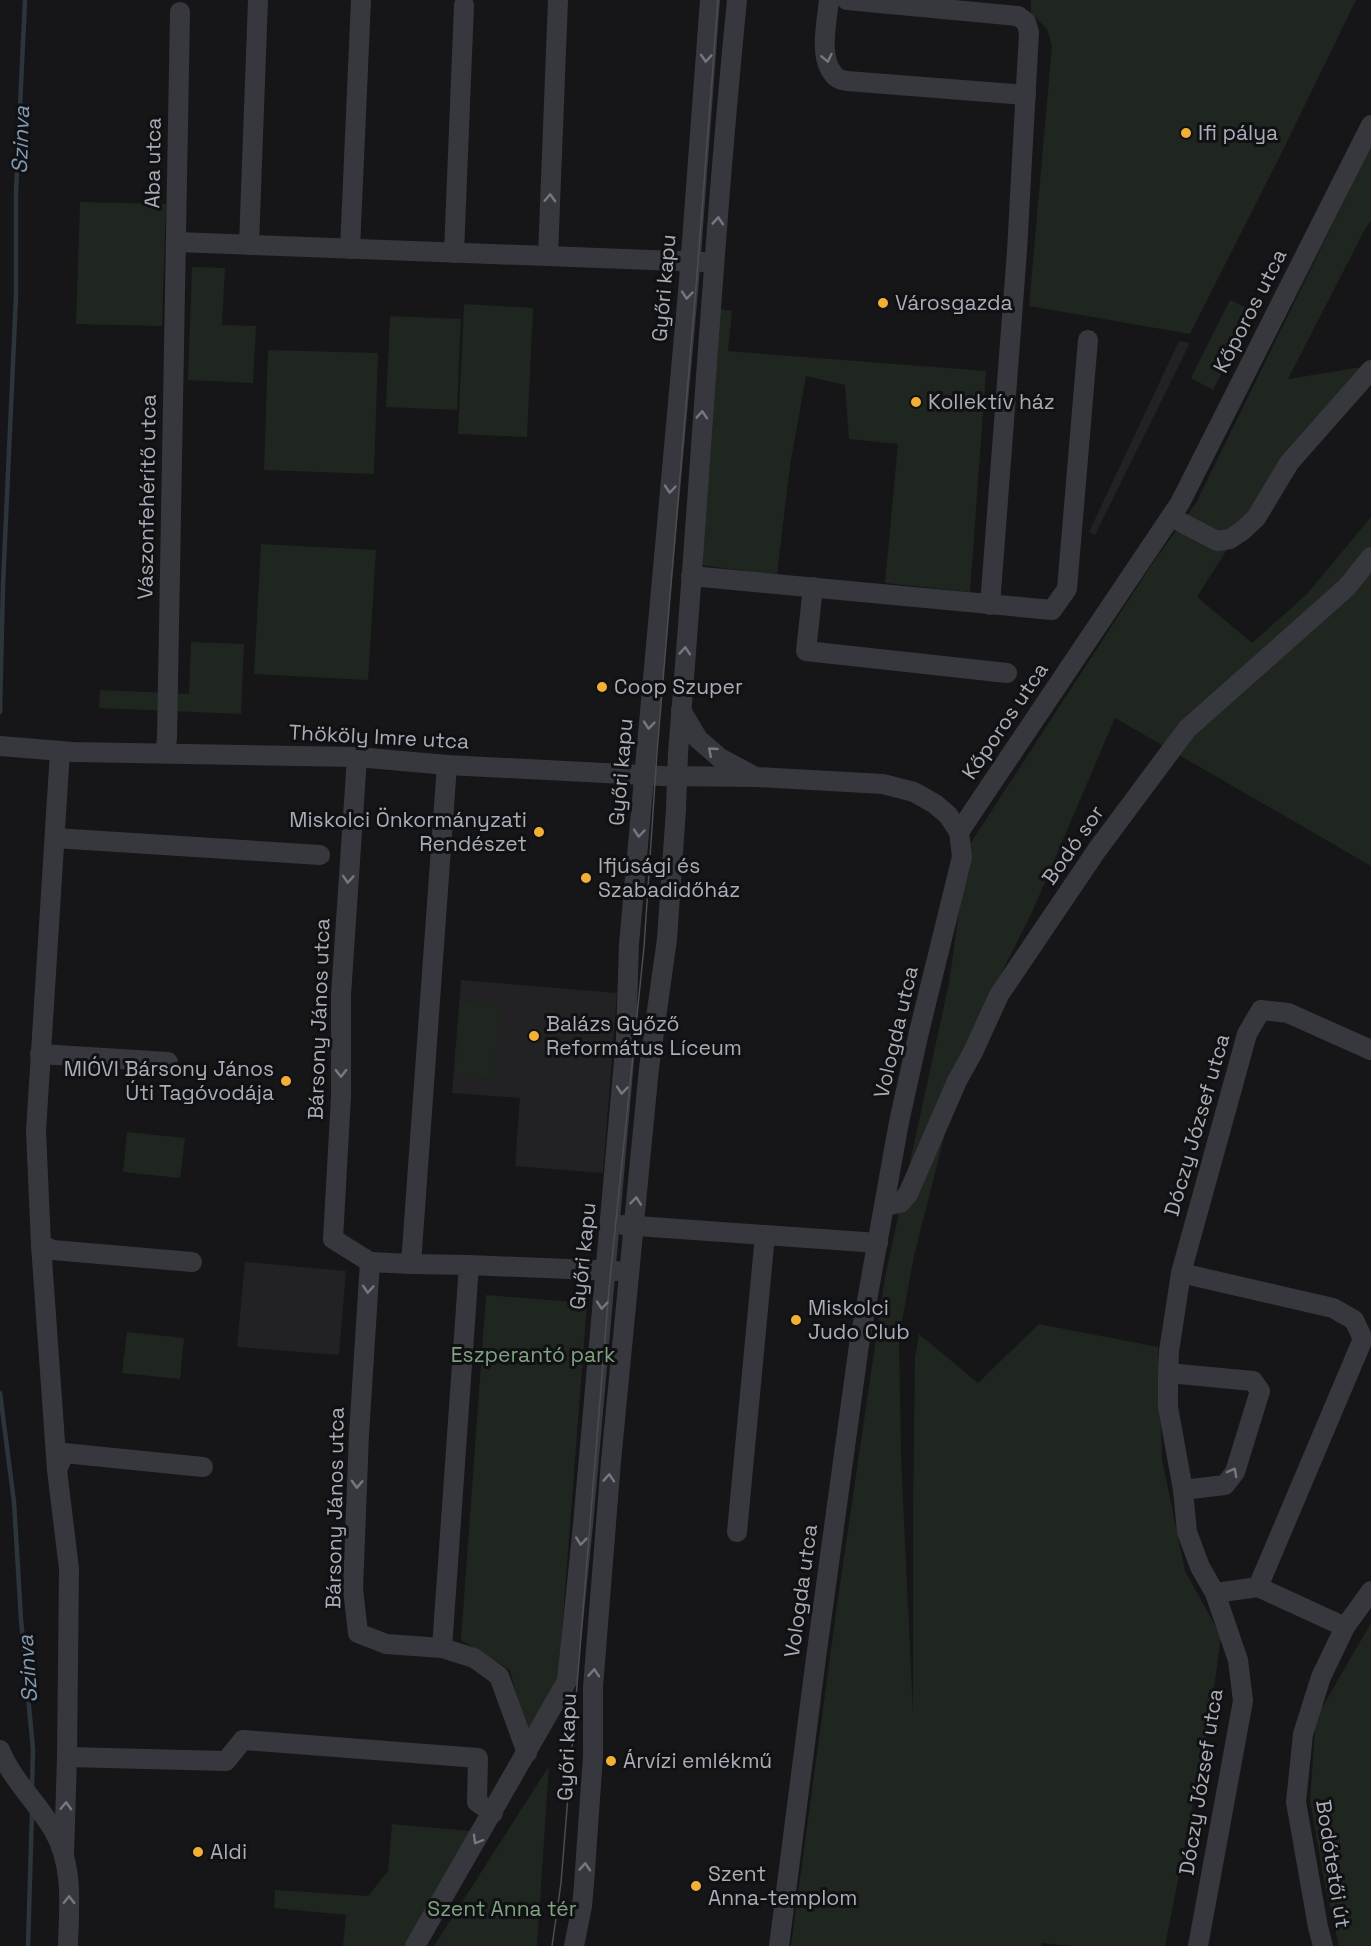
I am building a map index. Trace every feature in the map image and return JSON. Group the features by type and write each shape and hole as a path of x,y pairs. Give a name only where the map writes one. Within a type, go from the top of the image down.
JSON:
{"street":[{"path":"249,245 258,0"},
{"path":"350,249 361,0"},
{"path":"548,256 558,0"},
{"name":"Győri kapu","path":"527,1753 567,1681 611,1224 626,1038 629,944 690,262 710,0"},
{"name":"Győri kapu","path":"574,1946 584,1884 593,1756 593,1688 610,1461 649,1068 667,939 681,710 725,123 737,0"},
{"path":"829,0 825,53 835,77 847,81 1026,95"},
{"path":"847,0 1018,16 1026,22 1029,32 1017,251 990,605"},
{"path":"454,253 464,5"},
{"name":"Aba utca","path":"176,242 180,12"},
{"name":"Kőporos utca","path":"959,832 1171,517 1371,125"},
{"path":"176,242 715,263"},
{"name":"Vászonfehérítő utca","path":"165,753 176,242"},
{"path":"691,576 1053,610 1066,590 1088,340"},
{"path":"1171,517 1217,541 1230,539 1242,531 1256,518 1289,463 1371,370"},
{"name":"Bodó sor","path":"884,1206 900,1203 909,1194 957,1081 999,995 1097,850 1187,729 1347,587 1371,557"},
{"name":"Kőporos utca","path":"813,587 806,651 1007,673"},
{"name":"Thököly Imre utca","path":"681,710 698,739 720,758 756,777"},
{"name":"Thököly Imre utca","path":"0,746 60,751 357,757 447,765 883,784 914,792 936,804 948,815 959,832"},
{"path":"60,751 36,1131 41,1245 57,1470 69,1569 64,1855"},
{"name":"Bársony János utca","path":"357,757 341,995 341,1096 333,1239 370,1262 628,1272"},
{"path":"411,1264 447,765"},
{"name":"Vologda utca","path":"779,1946 859,1344 899,1122 962,857 959,832"},
{"path":"55,838 320,855"},
{"name":"Dóczy József utca","path":"1198,1946 1243,1701 1238,1660 1215,1593 1200,1567 1187,1532 1183,1490 1168,1407 1169,1351 1181,1273 1247,1034 1261,1010 1288,1013 1371,1050"},
{"path":"40,1054 168,1062"},
{"path":"611,1224 878,1243"},
{"path":"737,1532 765,1235"},
{"path":"41,1245 53,1250 192,1262"},
{"name":"Bársony János utca","path":"370,1262 352,1589 358,1633 386,1644 442,1648 474,1658 499,1677 527,1753"},
{"path":"442,1648 469,1265"},
{"path":"1181,1273 1332,1308 1354,1320 1362,1339 1258,1587"},
{"path":"1168,1373 1253,1381 1260,1391 1235,1472 1225,1485 1183,1490"},
{"path":"57,1470 64,1453 203,1467"},
{"path":"1215,1593 1258,1587 1345,1627"},
{"name":"Bodótetői út","path":"1323,1946 1296,1802 1303,1734 1321,1677 1345,1627 1371,1590"},
{"path":"67,1757 226,1761 243,1740 478,1758 477,1802 493,1813"},
{"path":"0,1750 6,1766 54,1831 64,1855 69,1881 68,1946"},
{"path":"415,1946 527,1753"}],"shaded area":[{"path":"1179,341 1190,343 1095,535 1089,532"},
{"path":"461,980 617,993 603,1173 515,1166 520,1098 452,1093"},
{"path":"245,1262 346,1271 339,1355 237,1347"}],"green space":[{"path":"1031,0 1356,0 1190,334 1029,306 1052,46 1047,29 1031,13"},
{"path":"1371,146 1371,221 1288,379 1368,366 1266,488 1197,597 1252,643 1306,595 1371,517 1371,866 1115,718 1033,910 969,1038 914,1256 899,1338 901,1457 913,1713 915,1358 919,1334 978,1383 1039,1324 1158,1347 1162,1459 1185,1571 1221,1636 1210,1718 1165,1946 1072,1946 1042,1943 1041,1946 791,1946 837,1605 885,1277 949,983 968,847 1154,561 1196,503"},
{"path":"80,202 166,204 162,326 76,324"},
{"path":"192,267 225,268 222,325 256,326 253,383 188,380"},
{"path":"1230,300 1253,311 1213,390 1191,378"},
{"path":"464,304 533,308 527,437 458,434"},
{"path":"720,309 732,311 728,351 986,371 970,592 885,583 898,444 849,439 845,385 806,376 790,466 777,575 692,564"},
{"path":"390,316 461,319 457,410 386,407"},
{"path":"268,350 378,353 374,474 264,470"},
{"path":"261,544 376,550 368,680 254,674"},
{"path":"191,642 244,644 241,714 99,708 100,690 189,694"},
{"path":"461,1003 500,1006 494,1077 455,1074"},
{"path":"127,1132 185,1138 180,1178 123,1172"},
{"name":"Eszperantó park","path":"486,1295 587,1303 558,1683 526,1733 510,1670 461,1640"},
{"path":"127,1332 184,1338 180,1379 122,1373"},
{"path":"1371,1623 1371,1946 1339,1946 1325,1885 1310,1800 1316,1718"},
{"name":"Szent Anna tér","path":"549,1766 537,1946 434,1946"},
{"path":"392,1824 470,1831 405,1946 343,1946 346,1915 274,1908 275,1890 368,1896 388,1871"}],"waterway":[{"name":"Szinva","path":"0,712 3,585 16,296 16,192 25,0"},
{"name":"Szinva","path":"0,1393 14,1502 21,1619 33,1750 32,1788"},
{"name":"Szinva","path":"28,1946 32,1811"}],"tram line":[{"path":"552,1946 561,1883 609,1289 644,947 657,752 718,0"}],"place":[{"name":"Ifi pálya","path":"1186,133"},
{"name":"Városgazda","path":"883,303"},
{"name":"Kollektív ház","path":"916,402"},
{"name":"Coop Szuper","path":"602,687"},
{"name":"Miskolci Önkormányzati Rendészet","path":"539,832"},
{"name":"Ifjúsági és Szabadidőház","path":"586,878"},
{"name":"Balázs Győző Református Líceum","path":"534,1036"},
{"name":"MIÓVI Bársony János Úti Tagóvodája","path":"286,1081"},
{"name":"Miskolci Judo Club","path":"796,1320"},
{"name":"Árvízi emlékmű","path":"611,1761"},
{"name":"Aldi","path":"198,1852"},
{"name":"Szent Anna-templom","path":"696,1886"}]}
